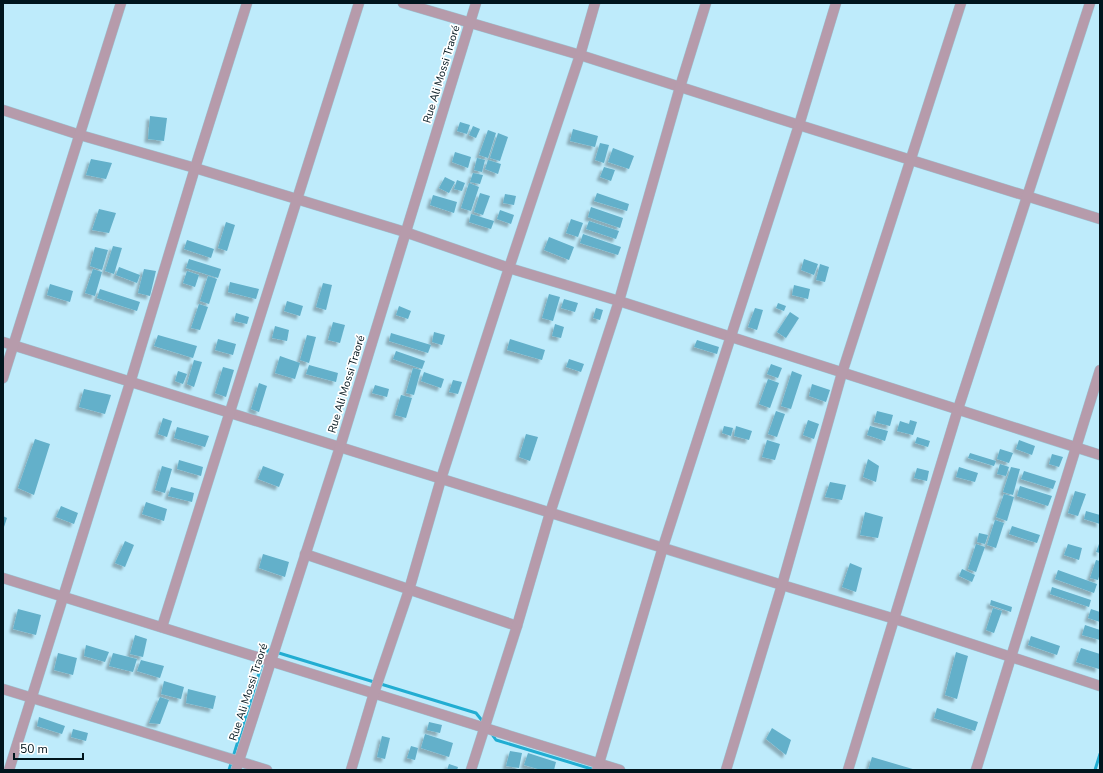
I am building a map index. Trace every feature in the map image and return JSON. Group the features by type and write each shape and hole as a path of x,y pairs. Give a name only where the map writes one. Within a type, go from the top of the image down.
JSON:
{"street":[{"path":"3,378 8,344 80,135 121,3"},
{"path":"9,770 247,3"},
{"path":"162,627 359,3"},
{"path":"403,3 580,55 1100,219"},
{"name":"Rue Ali Mossi Traoré","path":"237,765 340,447 476,3"},
{"path":"351,770 374,694 409,590 441,479 580,55 595,3"},
{"path":"471,770 517,626 550,513 619,301 680,87 706,3"},
{"path":"598,767 664,547 799,125 836,3"},
{"path":"726,770 782,585 842,373 961,3"},
{"path":"848,770 958,409 1090,3"},
{"path":"3,110 80,135 195,168 405,232 509,268 619,301 1100,455"},
{"path":"8,344 895,619 1100,686"},
{"path":"976,770 1010,656 1100,370"},
{"path":"305,554 517,626"},
{"path":"3,578 484,728 598,767 620,770"},
{"path":"3,690 237,765 267,770"}],"building":[{"path":"150,116 167,118 164,141 148,139"},
{"path":"460,122 470,125 467,134 457,131"},
{"path":"473,126 480,129 476,138 469,135"},
{"path":"573,129 598,136 595,147 570,141"},
{"path":"488,130 496,133 488,158 479,155"},
{"path":"498,133 508,137 500,161 490,158"},
{"path":"600,143 609,145 604,163 595,160"},
{"path":"613,148 634,156 629,169 608,162"},
{"path":"455,152 471,157 468,168 452,162"},
{"path":"477,158 485,160 482,172 474,170"},
{"path":"91,159 112,163 106,179 86,175"},
{"path":"488,160 501,164 498,174 485,169"},
{"path":"604,167 615,170 611,181 600,177"},
{"path":"473,173 483,175 480,184 470,182"},
{"path":"445,177 455,182 449,193 439,188"},
{"path":"457,180 465,183 462,191 454,189"},
{"path":"469,183 479,187 471,211 461,208"},
{"path":"480,193 490,196 483,215 474,212"},
{"path":"597,193 629,204 627,211 594,201"},
{"path":"505,194 516,196 514,205 503,203"},
{"path":"433,195 457,202 454,213 430,205"},
{"path":"591,207 623,218 620,228 588,217"},
{"path":"99,209 116,213 109,233 92,230"},
{"path":"500,210 514,215 511,224 497,219"},
{"path":"471,214 494,221 491,229 469,222"},
{"path":"571,219 583,223 578,237 566,233"},
{"path":"589,221 619,231 616,239 586,229"},
{"path":"226,222 235,225 227,251 218,248"},
{"path":"583,234 621,247 618,255 580,243"},
{"path":"549,237 574,247 569,260 544,250"},
{"path":"187,240 214,249 211,258 184,249"},
{"path":"113,246 122,248 114,274 105,271"},
{"path":"95,247 108,250 102,270 90,266"},
{"path":"189,259 221,269 218,278 186,268"},
{"path":"804,259 818,264 814,275 801,270"},
{"path":"820,264 829,267 825,282 816,280"},
{"path":"119,267 140,275 137,283 116,275"},
{"path":"93,269 102,272 95,296 85,293"},
{"path":"144,269 156,271 150,296 138,293"},
{"path":"187,271 199,275 195,287 183,283"},
{"path":"208,276 217,279 209,304 200,301"},
{"path":"230,282 259,289 256,299 228,292"},
{"path":"323,283 332,285 326,310 316,307"},
{"path":"50,284 73,291 70,302 47,295"},
{"path":"794,285 810,289 808,299 792,295"},
{"path":"100,289 140,302 137,311 97,298"},
{"path":"549,294 560,297 553,321 542,318"},
{"path":"564,299 578,303 575,312 561,308"},
{"path":"287,301 303,306 300,316 284,311"},
{"path":"778,303 786,306 784,311 776,308"},
{"path":"199,304 208,307 200,330 191,328"},
{"path":"399,306 411,311 408,319 396,315"},
{"path":"596,308 603,310 600,320 593,318"},
{"path":"755,308 763,310 757,330 748,327"},
{"path":"790,312 799,318 786,338 777,332"},
{"path":"236,313 249,317 247,324 234,321"},
{"path":"333,322 345,325 340,343 328,340"},
{"path":"555,324 564,327 561,338 552,336"},
{"path":"275,326 289,330 287,341 272,338"},
{"path":"434,332 445,335 442,345 432,342"},
{"path":"391,333 431,345 428,353 389,341"},
{"path":"158,335 197,346 193,358 154,346"},
{"path":"307,335 316,337 309,363 300,360"},
{"path":"218,339 236,344 233,355 215,350"},
{"path":"510,339 545,350 542,360 507,350"},
{"path":"697,340 719,347 717,354 694,347"},
{"path":"396,351 425,361 422,369 393,359"},
{"path":"280,356 300,363 295,379 275,373"},
{"path":"569,359 584,364 581,372 566,367"},
{"path":"194,360 202,362 194,387 187,384"},
{"path":"771,364 782,368 778,378 767,374"},
{"path":"309,365 338,373 336,382 306,374"},
{"path":"223,367 234,370 226,397 215,393"},
{"path":"413,368 421,370 414,395 406,393"},
{"path":"178,371 187,374 183,384 175,381"},
{"path":"792,371 802,375 791,409 781,406"},
{"path":"424,372 444,379 441,388 421,381"},
{"path":"768,379 779,383 770,408 759,404"},
{"path":"453,380 462,382 458,394 449,392"},
{"path":"259,383 267,386 259,412 251,409"},
{"path":"812,384 830,390 826,402 809,396"},
{"path":"375,385 389,389 387,397 372,393"},
{"path":"84,389 111,395 105,414 79,407"},
{"path":"401,395 412,398 406,418 395,415"},
{"path":"776,411 785,414 777,437 768,434"},
{"path":"877,411 893,415 890,426 874,422"},
{"path":"163,418 172,421 167,437 158,434"},
{"path":"808,420 819,424 814,439 803,435"},
{"path":"910,420 917,422 913,435 897,431 900,421 909,424"},
{"path":"724,426 733,428 731,436 722,433"},
{"path":"736,426 752,431 749,440 734,436"},
{"path":"870,426 888,431 885,441 867,435"},
{"path":"177,427 209,436 205,447 174,438"},
{"path":"526,434 538,437 530,461 519,457"},
{"path":"917,437 930,441 928,447 915,443"},
{"path":"35,439 50,444 34,495 18,488"},
{"path":"767,440 780,444 775,460 762,457"},
{"path":"1019,440 1035,446 1032,455 1016,449"},
{"path":"1000,449 1013,453 1009,463 997,459"},
{"path":"970,453 996,461 994,466 968,458"},
{"path":"1052,454 1063,457 1059,467 1049,464"},
{"path":"868,459 879,466 876,482 863,477"},
{"path":"179,460 203,467 201,476 177,469"},
{"path":"1000,464 1009,467 1006,476 997,474"},
{"path":"162,466 172,469 165,493 155,490"},
{"path":"263,466 284,474 279,487 258,479"},
{"path":"959,467 978,473 975,482 956,477"},
{"path":"1011,467 1020,469 1013,495 1003,492"},
{"path":"917,468 929,471 927,481 914,478"},
{"path":"1024,471 1056,481 1053,489 1021,479"},
{"path":"830,482 846,485 842,500 825,497"},
{"path":"1020,486 1052,496 1048,506 1017,496"},
{"path":"171,487 194,493 192,502 168,496"},
{"path":"1075,491 1086,494 1078,516 1068,513"},
{"path":"1004,494 1014,497 1007,521 996,517"},
{"path":"146,502 167,509 164,521 142,514"},
{"path":"61,506 78,513 74,524 56,517"},
{"path":"1086,511 1100,515 1100,524 1084,519"},
{"path":"865,512 883,517 878,538 860,535"},
{"path":"3,516 7,518 4,527 3,526"},
{"path":"995,520 1004,523 996,548 987,545"},
{"path":"1012,526 1040,535 1037,543 1009,534"},
{"path":"979,533 988,535 985,544 977,542"},
{"path":"125,541 134,545 125,567 115,563"},
{"path":"1100,541 1100,553 1096,552"},
{"path":"976,544 985,547 976,572 968,569"},
{"path":"1068,544 1082,548 1079,560 1064,555"},
{"path":"263,554 289,562 285,577 259,568"},
{"path":"1096,560 1100,561 1100,573 1098,580 1090,578"},
{"path":"850,563 862,568 856,592 842,587"},
{"path":"962,569 975,575 972,582 959,576"},
{"path":"1058,570 1097,584 1094,593 1055,579"},
{"path":"1052,587 1091,600 1089,607 1050,594"},
{"path":"991,600 1012,607 1011,612 990,605"},
{"path":"993,608 1002,611 994,633 986,630"},
{"path":"18,609 41,615 36,635 13,629"},
{"path":"1091,609 1100,612 1100,622 1088,618"},
{"path":"1085,625 1100,630 1100,640 1082,635"},
{"path":"135,635 147,639 143,657 130,654"},
{"path":"1031,636 1060,646 1057,655 1028,645"},
{"path":"86,645 109,652 105,662 84,656"},
{"path":"1081,648 1100,654 1099,669 1076,662"},
{"path":"956,652 968,656 957,699 945,695"},
{"path":"58,653 77,658 73,675 54,670"},
{"path":"113,653 137,659 133,672 109,666"},
{"path":"141,660 164,666 160,678 137,671"},
{"path":"164,681 184,687 181,699 161,694"},
{"path":"188,689 216,696 213,709 186,703"},
{"path":"160,697 169,700 160,724 149,723"},
{"path":"937,708 978,722 975,731 934,718"},
{"path":"39,717 65,726 62,734 37,726"},
{"path":"429,722 442,725 440,733 427,730"},
{"path":"772,728 791,740 786,755 766,739"},
{"path":"73,729 88,733 86,741 71,737"},
{"path":"425,734 453,743 449,757 421,748"},
{"path":"382,736 390,738 385,759 377,757"},
{"path":"411,746 418,748 415,760 407,758"},
{"path":"510,751 522,753 519,768 506,766"},
{"path":"528,753 556,762 554,770 541,770 524,765"},
{"path":"872,757 916,770 868,770"},
{"path":"449,764 458,767 457,770 447,770"}],"waterway":[{"path":"229,770 264,653 269,650 476,713 484,723"},
{"path":"491,733 496,740 595,770"},
{"path":"1095,770 1100,754"}]}
